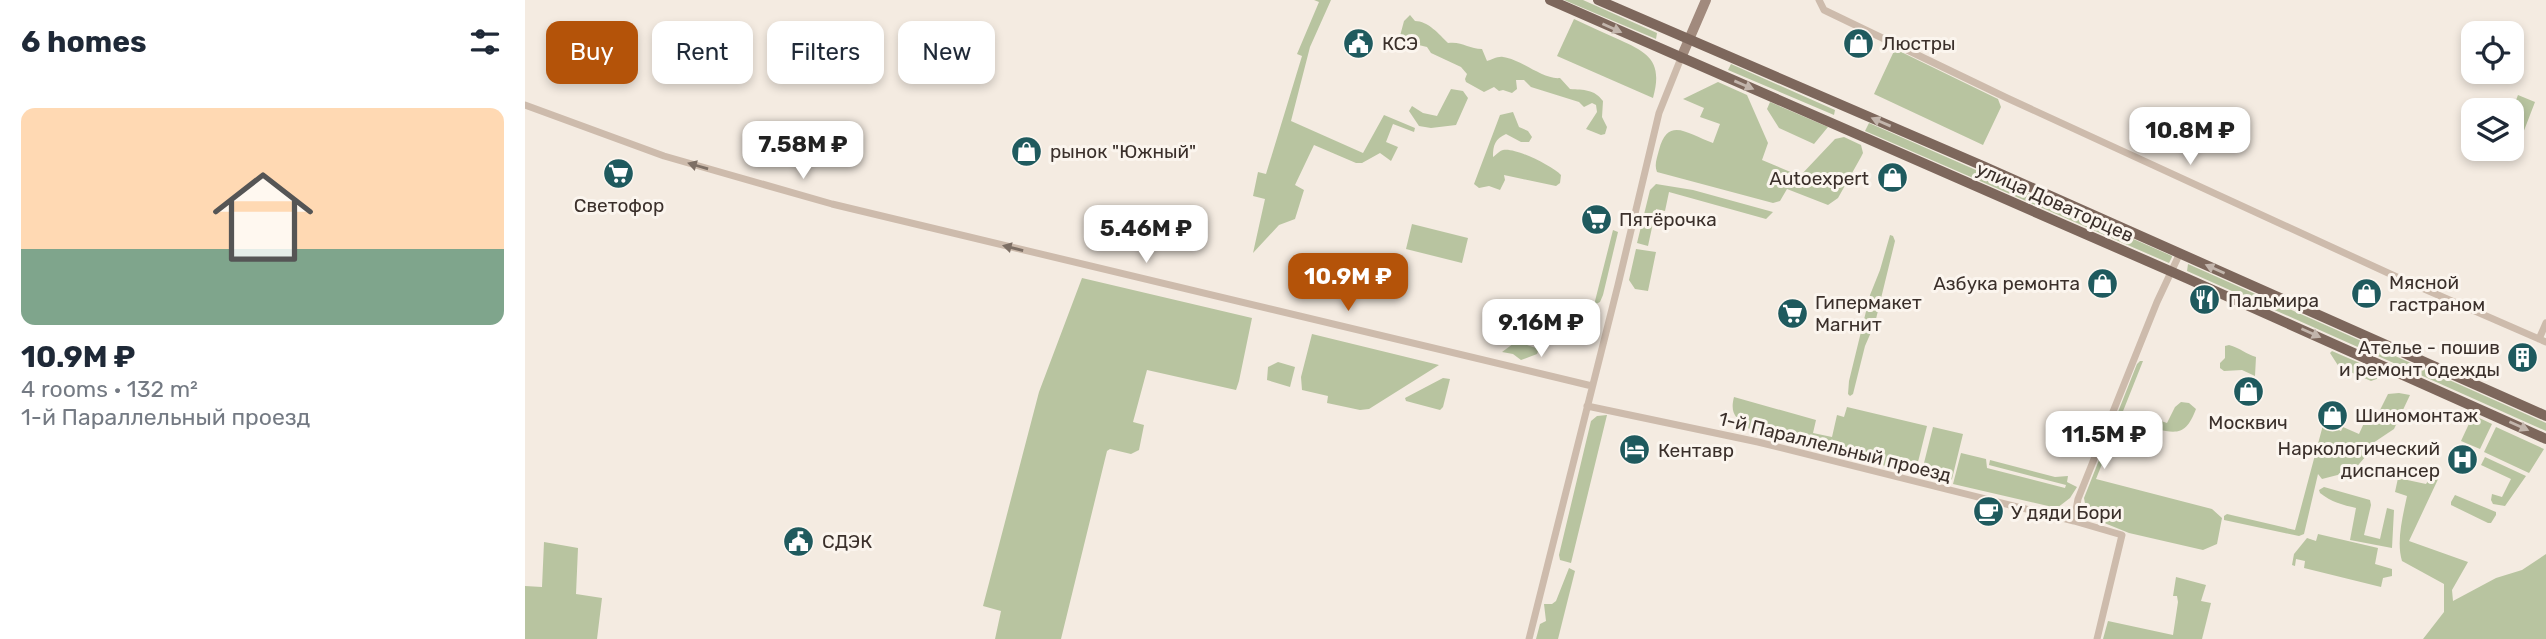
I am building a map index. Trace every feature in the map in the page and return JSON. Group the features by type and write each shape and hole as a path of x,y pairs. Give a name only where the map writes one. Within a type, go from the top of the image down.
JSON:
{"main road":[{"name":"улица Доваторцев","path":"1550,0 2171,271 2546,439"},
{"name":"улица Доваторцев","path":"1598,0 2180,253 2546,416"},
{"path":"1681,58 1706,0"}],"street":[{"path":"1819,0 1824,10 2007,98 2399,278 2543,340 2546,323"},
{"path":"1529,639 1659,113 1681,58"},
{"path":"525,105 664,156 832,204 1593,386"},
{"path":"2074,522 2085,478 2180,253"},
{"name":"1-й Параллельный проезд","path":"1587,406 1758,442 2122,535 2097,639"}],"green space":[{"path":"1314,0 1331,0 1310,47 1291,121 1363,153 1384,115 1415,128 1414,132 1393,124 1386,142 1398,147 1391,161 1380,153 1362,163 1356,163 1314,145 1295,185 1304,190 1295,219 1279,225 1253,253 1265,199 1253,196 1258,172 1266,174 1302,56 1297,54 1319,2"},
{"path":"1564,0 1583,0 1657,33 1656,39"},
{"path":"1410,15 1415,21 1433,29 1448,43 1482,49 1487,61 1499,57 1510,59 1546,76 1560,78 1570,89 1596,94 1603,101 1602,117 1607,127 1605,134 1586,129 1597,112 1596,105 1592,103 1584,107 1579,102 1531,87 1524,80 1516,80 1517,89 1512,93 1499,91 1494,87 1484,92 1466,82 1467,74 1461,67 1431,53 1427,47 1406,42 1400,36 1404,21"},
{"path":"1574,19 1639,49 1651,60 1656,76 1653,98 1557,56"},
{"path":"1895,49 1998,99 2001,107 1983,145 1874,94"},
{"path":"1731,64 1835,110 1834,115 1728,70"},
{"path":"1718,82 1747,95 1768,143 1762,160 1800,176 1835,139 1844,137 1861,145 1863,153 1838,198 1828,205 1787,189 1780,201 1773,203 1657,172 1659,150 1668,133 1680,130 1713,143 1720,124 1700,117 1704,108 1683,99"},
{"path":"1451,89 1463,91 1468,98 1456,125 1431,128 1419,126 1409,111 1412,106 1423,113 1437,116"},
{"path":"2518,95 2535,102 2524,131 2524,98 2517,98"},
{"path":"1770,102 1828,127 1814,144 1779,128 1767,109"},
{"path":"1513,112 1519,127 1528,131 1532,137 1529,142 1521,142 1506,134 1495,143 1493,157 1509,150 1533,158 1561,175 1560,183 1556,186 1504,175 1505,180 1500,190 1489,186 1479,188 1474,184 1500,115"},
{"path":"1869,123 2172,257 2169,263 1865,131"},
{"path":"1656,184 1693,190 1773,212 1766,219 1669,192 1665,211 1656,209 1648,246 1637,243 1650,190"},
{"path":"1412,224 1468,238 1462,263 1406,249"},
{"path":"1613,230 1618,232 1603,295 1600,302 1594,305"},
{"path":"1890,235 1895,241 1875,323 1865,346 1853,394 1850,396 1849,381 1870,295"},
{"path":"1636,249 1656,252 1648,291 1635,289 1629,280"},
{"path":"2188,264 2546,423 2546,431 2187,271"},
{"path":"1082,278 1252,318 1239,381 1236,390 1147,370 1133,422 1144,425 1139,450 1131,454 1110,449 1107,451 1061,639 995,639 1001,611 983,606 1039,392"},
{"path":"1564,306 1573,308 1582,339 1576,339 1578,329 1572,327 1572,324 1561,322 1557,336 1544,342 1528,338 1527,345 1539,349 1537,354 1521,360 1513,354 1502,352"},
{"path":"1312,334 1439,365 1369,409 1360,410 1327,403 1328,396 1302,390 1301,377"},
{"path":"2229,345 2256,357 2255,376 2242,370 2224,371 2220,368 2220,363 2225,358 2225,346"},
{"path":"2332,351 2385,376 2371,381 2339,367 2330,353"},
{"path":"2140,361 2143,361 2096,479 2212,509 2222,518 2217,544 2203,550 2129,533 2092,518 2086,509 2084,498"},
{"path":"1278,362 1295,367 1290,387 1267,380 1268,367"},
{"path":"1443,378 1450,379 1440,410 1406,401 1405,398"},
{"path":"2388,394 2410,395 2394,429 2370,445 2366,456 2353,471 2322,479 2318,474 2304,534 2299,536 2224,520 2227,514 2295,530 2323,425 2341,431 2343,427 2359,434 2364,423 2375,420"},
{"path":"1734,397 1816,420 1813,433 1832,437 1837,415 1844,417 1847,407 1927,426 1915,474 1747,428 1735,414"},
{"path":"2181,402 2189,403 2196,409 2186,427 2172,432 2157,429 2155,424 2161,421 2167,423 2175,407"},
{"path":"1607,415 1571,563 1560,560 1591,421 1597,416"},
{"path":"2473,415 2492,424 2480,449 2461,441"},
{"path":"1933,427 1963,434 1951,483 1921,475"},
{"path":"2496,427 2544,449 2529,473 2484,452"},
{"path":"1961,453 1986,459 1987,468 2065,488 2066,485 1989,465 1990,460 2055,477 2068,476 2067,482 2077,487 2070,498 2057,508 1953,484"},
{"path":"2485,457 2526,476 2505,506 2493,504 2492,494 2502,497 2511,479 2481,465"},
{"path":"2434,472 2440,475 2409,541 2468,562 2452,590 2453,601 2496,578 2522,570 2546,554 2546,639 2423,639 2444,612 2444,584 2402,561 2400,537 2407,496 2395,492 2398,478 2426,484"},
{"path":"2324,487 2370,500 2364,535 2380,539 2387,508 2394,510 2392,548 2350,540 2356,508 2324,496 2319,490"},
{"path":"2455,495 2496,512 2496,515 2491,523 2488,523 2451,505"},
{"path":"2318,534 2378,548 2375,564 2392,569 2392,576 2383,578 2381,587 2304,568 2305,561 2296,559 2295,566 2292,565 2294,554 2307,538 2316,541"},
{"path":"544,542 578,548 576,594 602,598 597,639 525,639 525,586 542,587"},
{"path":"1569,568 1575,571 1558,639 1536,639 1540,624 1546,621 1544,604 1556,601"},
{"path":"2176,577 2206,585 2201,601 2211,603 2202,639 2103,639 2108,621 2173,635 2178,602 2177,596 2173,596"}],"place":[{"name":"КСЭ","path":"1359,43"},
{"name":"Люстры","path":"1859,43"},
{"name":"рынок \"Южный\"","path":"1027,151"},
{"name":"Светофор","path":"619,174"},
{"name":"Autoexpert","path":"1892,178"},
{"name":"Пятёрочка","path":"1596,219"},
{"name":"Азбука ремонта","path":"2103,283"},
{"name":"Мясной гастраном","path":"2366,293"},
{"name":"Пальмира","path":"2205,300"},
{"name":"Гипермакет Магнит","path":"1792,313"},
{"name":"Ателье - пошив и ремонт одежды","path":"2523,358"},
{"name":"Москвич","path":"2248,391"},
{"name":"Шиномонтаж","path":"2332,415"},
{"name":"Кентавр","path":"1635,450"},
{"name":"Наркологический диспансер","path":"2463,459"},
{"name":"У дяди Бори","path":"1988,512"},
{"name":"СДЭК","path":"799,541"}]}
